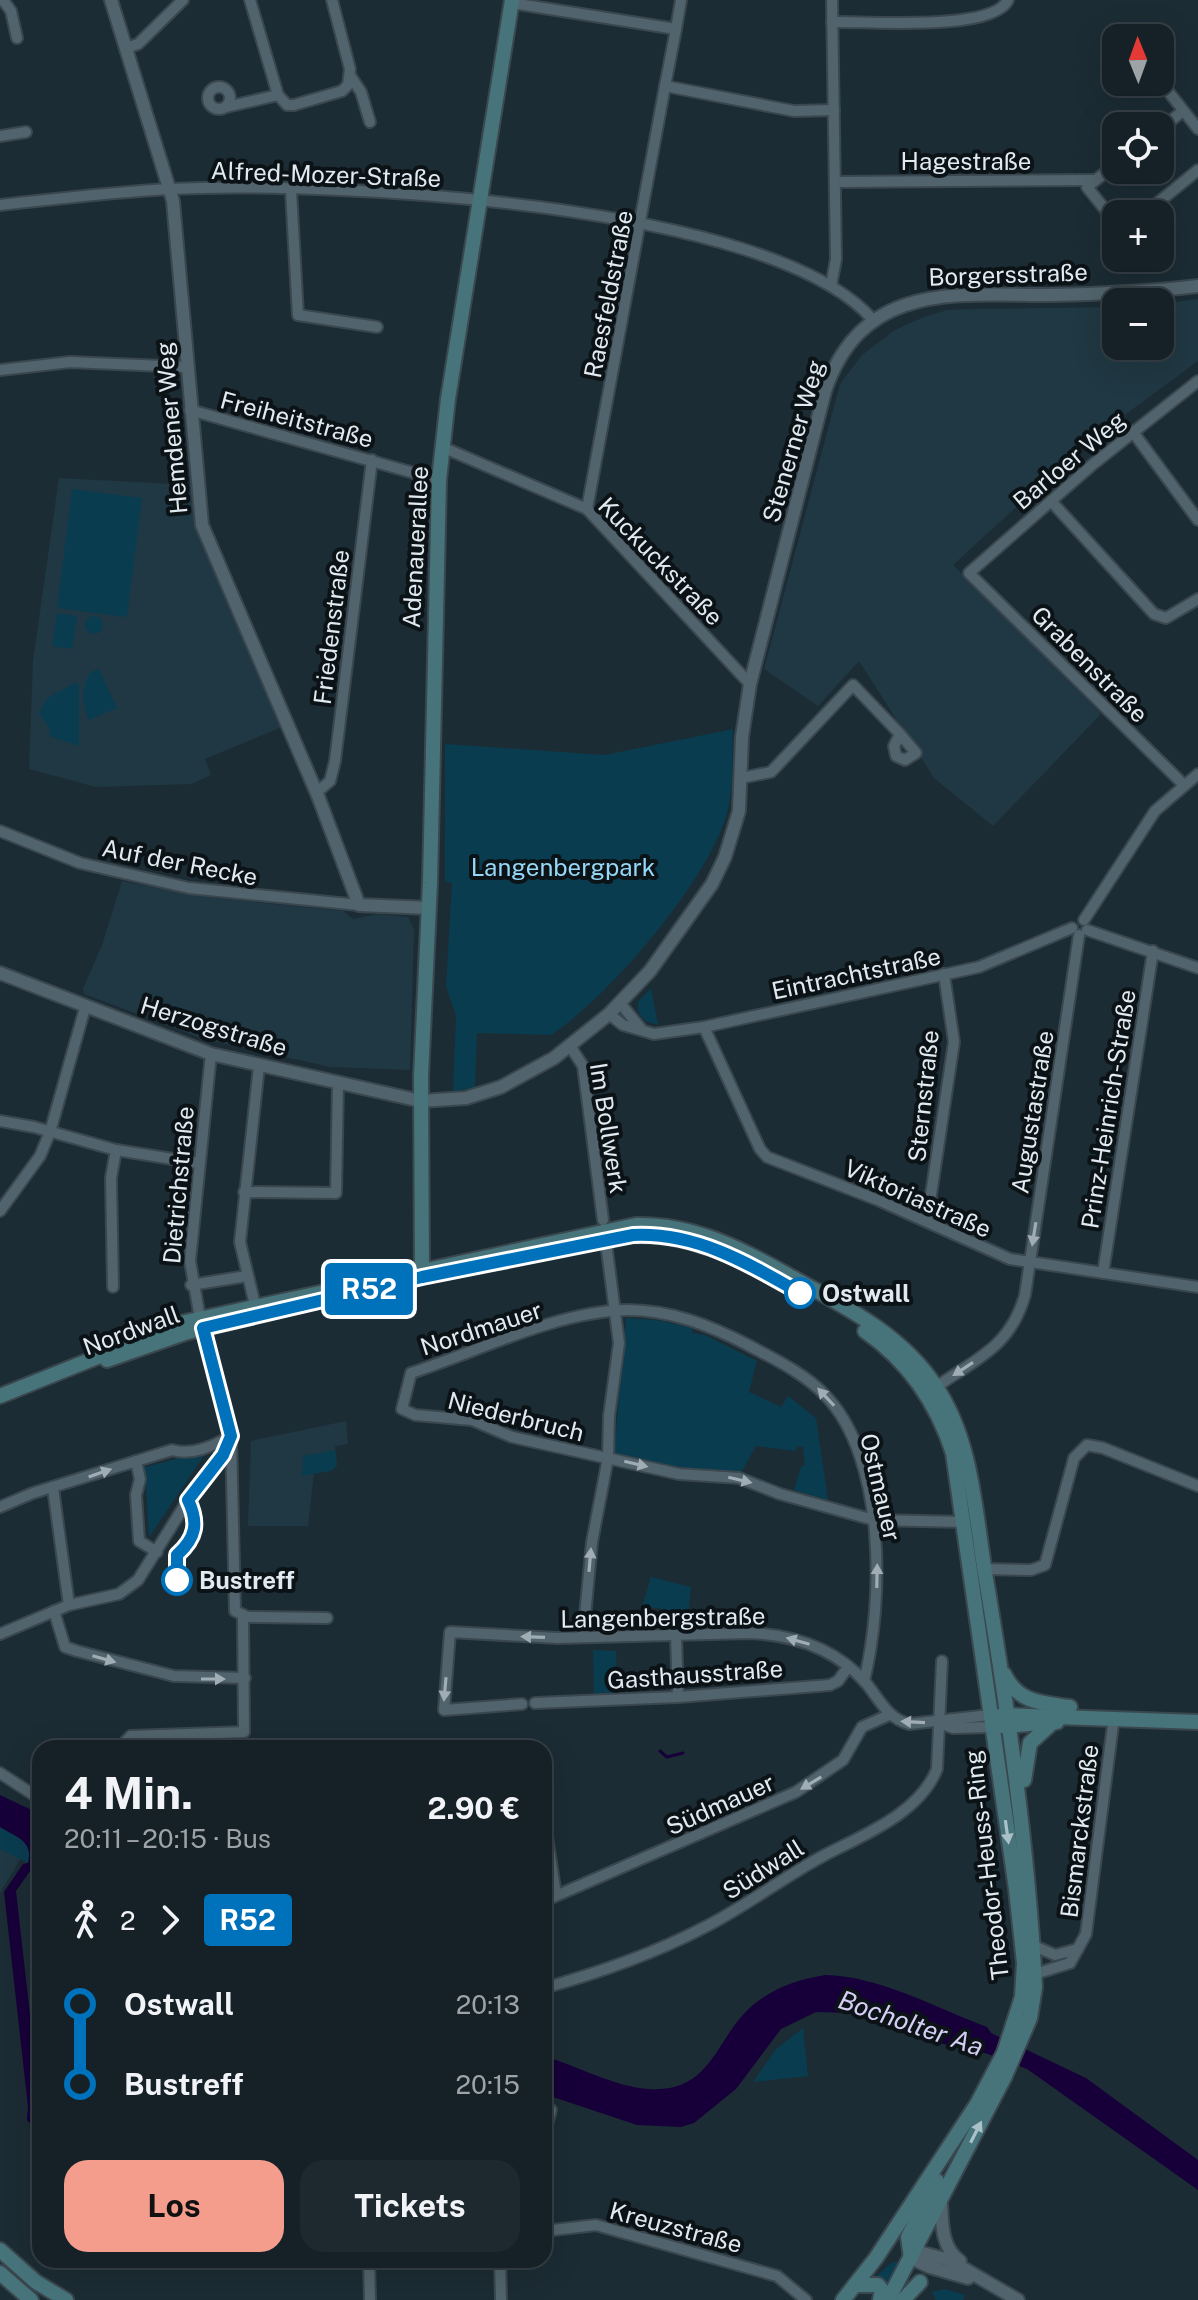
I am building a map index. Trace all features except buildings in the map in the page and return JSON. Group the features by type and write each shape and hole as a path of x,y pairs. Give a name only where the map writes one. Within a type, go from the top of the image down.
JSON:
{"main road":[{"name":"Adenauerallee","path":"422,1273 421,1101 429,908 439,480 512,2"},
{"path":"422,1273 604,1229 669,1226 706,1235 749,1253 874,1326 915,1360 961,1443 1000,1665 1000,1720"},
{"name":"Nordwall","path":"0,1405 201,1323 255,1305 422,1273"},
{"name":"Nordwall","path":"0,1396 138,1338 422,1273"},
{"path":"932,1390 953,1453 976,1606 1010,1782 1020,1808"},
{"path":"1000,1665 1009,1685 1022,1697 1097,1716"},
{"path":"1000,1720 1097,1716 1198,1722"},
{"path":"1000,1720 1052,1723 1097,1716"},
{"name":"Theodor-Heuss-Ring","path":"1000,1720 1024,1963 1018,2034"},
{"path":"1020,1808 1030,1743 1052,1723"},
{"name":"Theodor-Heuss-Ring","path":"911,2253 941,2201 1034,2005 1035,1974 1020,1808"},
{"name":"Theodor-Heuss-Ring","path":"843,2300 856,2289 1000,2074"},
{"path":"888,2300 911,2253 915,2221 965,2123"},
{"path":"0,2250 62,2298"},
{"path":"876,2258 911,2253"},
{"path":"0,2273 29,2300 62,2298"},
{"path":"903,2300 920,2282"},
{"path":"856,2289 880,2287 880,2300"}],"street":[{"path":"3,0 11,11 17,38"},
{"name":"Hemdener Weg","path":"111,0 170,189 202,525 317,792 359,905"},
{"path":"126,48 138,44 183,0"},
{"path":"332,0 351,77 361,92 370,122"},
{"name":"Raesfeldstraße","path":"587,509 681,0"},
{"path":"832,0 836,259 831,286 857,303 873,320"},
{"path":"832,22 980,19 1004,8 1008,0"},
{"path":"253,1 278,95 287,105 342,91 351,77"},
{"path":"512,2 676,29"},
{"path":"665,86 794,111 834,110"},
{"path":"226,107 278,95"},
{"path":"1172,96 1198,129"},
{"path":"1174,118 1183,111"},
{"path":"0,136 26,132"},
{"path":"1161,200 1198,170"},
{"path":"1102,175 1087,187 1102,206"},
{"name":"Hagestraße","path":"835,182 1096,180"},
{"name":"Alfred-Mozer-Straße","path":"0,205 170,189 348,190 480,201 641,224 716,240 789,265 831,286"},
{"path":"291,191 298,315 377,327"},
{"name":"Borgersstraße","path":"873,320 896,307 926,298 958,294 1063,294 1198,286"},
{"name":"Stenerner Weg","path":"421,1101 466,1098 501,1087 570,1046 609,1014 667,950 712,884 736,823 742,737 750,684 834,365 852,338 873,320"},
{"path":"0,370 70,362 186,367"},
{"name":"Barloer Weg","path":"969,573 1133,432 1198,381"},
{"name":"Freiheitstraße","path":"190,410 439,480"},
{"path":"1133,432 1198,520"},
{"name":"Kuckuckstraße","path":"442,447 587,509 750,684"},
{"name":"Friedenstraße","path":"317,792 330,781 335,761 372,460"},
{"path":"1051,501 1154,614 1166,618 1198,599"},
{"name":"Grabenstraße","path":"969,573 1183,784"},
{"path":"741,778 771,772 853,685 900,734"},
{"path":"1198,774 1183,784 1141,831 1080,928 1198,968"},
{"name":"Auf der Recke","path":"0,831 80,863 189,888 359,905"},
{"path":"359,905 429,908"},
{"name":"Eintrachtstraße","path":"609,1014 623,1025 643,1032 663,1034 704,1027 995,962 1080,928"},
{"name":"Augustastraße","path":"932,1390 1003,1340 1019,1318 1080,928"},
{"name":"Prinz-Heinrich-Straße","path":"1103,1273 1153,951"},
{"name":"Herzogstraße","path":"0,973 211,1054 421,1101"},
{"name":"Sternstraße","path":"927,1221 954,1042 944,974"},
{"path":"620,1003 643,1032"},
{"path":"0,1211 40,1156 50,1132 85,1008"},
{"name":"Viktoriastraße","path":"704,1027 760,1149 767,1157 927,1221 995,1254 1029,1262 1198,1287"},
{"name":"Im Bollwerk","path":"570,1046 583,1066 619,1343 609,1416 608,1458 592,1542 583,1637"},
{"name":"Dietrichstraße","path":"131,1736 240,1734 247,1722 231,1436 191,1285 191,1238 211,1054"},
{"path":"255,1305 240,1242 259,1066"},
{"path":"244,1192 336,1193 338,1083"},
{"path":"0,1121 116,1150 198,1163"},
{"path":"113,1287 111,1178 116,1150"},
{"path":"191,1285 247,1276"},
{"name":"Nordmauer","path":"415,1415 402,1409 411,1373 544,1327 615,1311"},
{"name":"Ostmauer","path":"615,1311 648,1311 692,1320 736,1339 811,1382 836,1408 858,1455 874,1520 877,1584 864,1681"},
{"name":"Niederbruch","path":"415,1415 472,1420 512,1437 697,1477 739,1478 780,1494 874,1520 965,1522"},
{"path":"0,1507 136,1461 172,1450 183,1454 231,1436"},
{"path":"0,1634 69,1605 99,1599 132,1586 144,1574 188,1500 223,1455 231,1436"},
{"path":"984,1569 1031,1570 1045,1565 1074,1458 1087,1445 1103,1448 1198,1486"},
{"path":"136,1461 140,1472 136,1495 139,1541 157,1552"},
{"path":"53,1488 69,1605"},
{"path":"54,1611 65,1647 174,1676 245,1678"},
{"path":"239,1614 327,1618"},
{"name":"Langenbergstraße","path":"522,1704 444,1710 450,1632 583,1637 778,1635 809,1643 848,1667 864,1681 889,1715"},
{"path":"676,1635 678,1697"},
{"name":"Südwall","path":"552,1986 608,1968 702,1929 821,1857 885,1824 931,1783 940,1745 938,1722 942,1661"},
{"name":"Gasthausstraße","path":"535,1703 678,1697 830,1685 838,1681 848,1667"},
{"path":"889,1715 909,1724 938,1722 953,1728 1000,1720"},
{"name":"Südmauer","path":"552,1897 796,1792 843,1760 862,1727 889,1715"},
{"name":"Bismarckstraße","path":"1035,1974 1065,1966 1079,1949 1091,1914 1114,1717"},
{"path":"127,1740 131,1736 139,1740"},
{"path":"0,1773 32,1794"},
{"path":"552,1869 556,1895"},
{"name":"Bismarckstraße","path":"1032,1945 1055,1955 1079,1949"},
{"path":"941,2201 943,2233 952,2256 982,2282"},
{"name":"Kreuzstraße","path":"552,2230 596,2225 767,2273 793,2287 806,2300"},
{"path":"911,2253 953,2274 982,2282"},
{"path":"911,2253 949,2260 982,2282 1018,2300"},
{"path":"369,2268 370,2300"},
{"path":"500,2268 501,2300"},
{"path":"920,2282 953,2274"},
{"path":"790,2300 793,2287"},
{"path":"793,2287 799,2300"},
{"path":"834,2300 856,2289"}],"shaded area":[{"path":"1198,299 1198,361 1084,445 953,565 1101,714 993,826 934,778 859,661 818,706 764,669 840,384 862,355 895,330 947,310 1102,307 1102,360 1174,360 1174,302"},
{"path":"59,478 191,485 197,528 282,727 205,759 211,775 191,784 96,787 29,769 33,661"},
{"path":"122,881 206,897 343,911 353,919 379,914 408,917 414,929 410,1070 331,1067 204,1039 84,994 83,989 102,945"},
{"path":"346,1421 348,1444 335,1446 337,1465 331,1471 314,1472 308,1526 248,1526 251,1441"},
{"path":"0,1837 22,1856 0,1893"}],"green space":[{"path":"72,489 142,498 127,617 57,608"},
{"path":"57,613 77,616 72,649 52,646"},
{"path":"94,616 103,625 94,634 85,625"},
{"path":"99,669 117,708 89,720 84,690 91,672"},
{"path":"74,683 79,684 79,746 49,736 50,729 39,714 46,699"},
{"name":"Langenbergpark","path":"733,729 730,799 718,836 702,867 655,933 601,994 551,1035 477,1033 475,1088 453,1091 456,1016 446,986 452,883 445,881 445,744 605,755"},
{"path":"651,988 658,1025 645,1021 638,1012 638,1002"},
{"path":"626,1318 657,1320 693,1328 692,1333 705,1335 757,1361 749,1392 781,1407 788,1396 816,1418 828,1500 794,1490 801,1467 805,1465 803,1447 797,1446 796,1451 756,1446 739,1476 703,1473 614,1453"},
{"path":"335,1450 337,1465 331,1471 302,1476 303,1456"},
{"path":"207,1451 149,1537 145,1467"},
{"path":"651,1577 691,1587 687,1627 664,1628 664,1613 660,1608 642,1607"},
{"path":"593,1650 616,1651 617,1693 594,1694"},
{"path":"0,1827 26,1845 29,1850 28,1863 0,1849"},
{"path":"803,2028 808,2076 753,2082 776,2049"},
{"path":"893,2262 900,2262 891,2285 876,2276"},
{"path":"945,2289 965,2295 963,2300 936,2300 932,2292"}],"water":[{"path":"0,1795 32,1810 32,1871 16,1891 32,2032 32,2126 27,2120 4,1892 23,1864 28,1863 29,1856 22,1840 0,1827"},
{"name":"Bocholter Aa","path":"825,1975 846,1977 908,1994 987,2027 991,2033 1086,2078 1198,2160 1198,2190 1027,2069 988,2054 916,2038 848,2013 816,2012 781,2029 736,2089 694,2123 681,2127 637,2125 552,2097 552,2059 636,2087 670,2088 687,2082 700,2073 753,2005 770,1993 805,1979"}],"waterway":[{"path":"660,1751 667,1757 683,1753"}],"bus line":[{"name":"R52","path":"177,1580 177,1555 191,1542 195,1525 195,1515 188,1500 223,1455 231,1436 203,1328 422,1277 633,1235 676,1237 723,1251 800,1293"}],"place":[{"name":"Ostwall","path":"800,1293"},
{"name":"Bustreff","path":"177,1580"}]}
